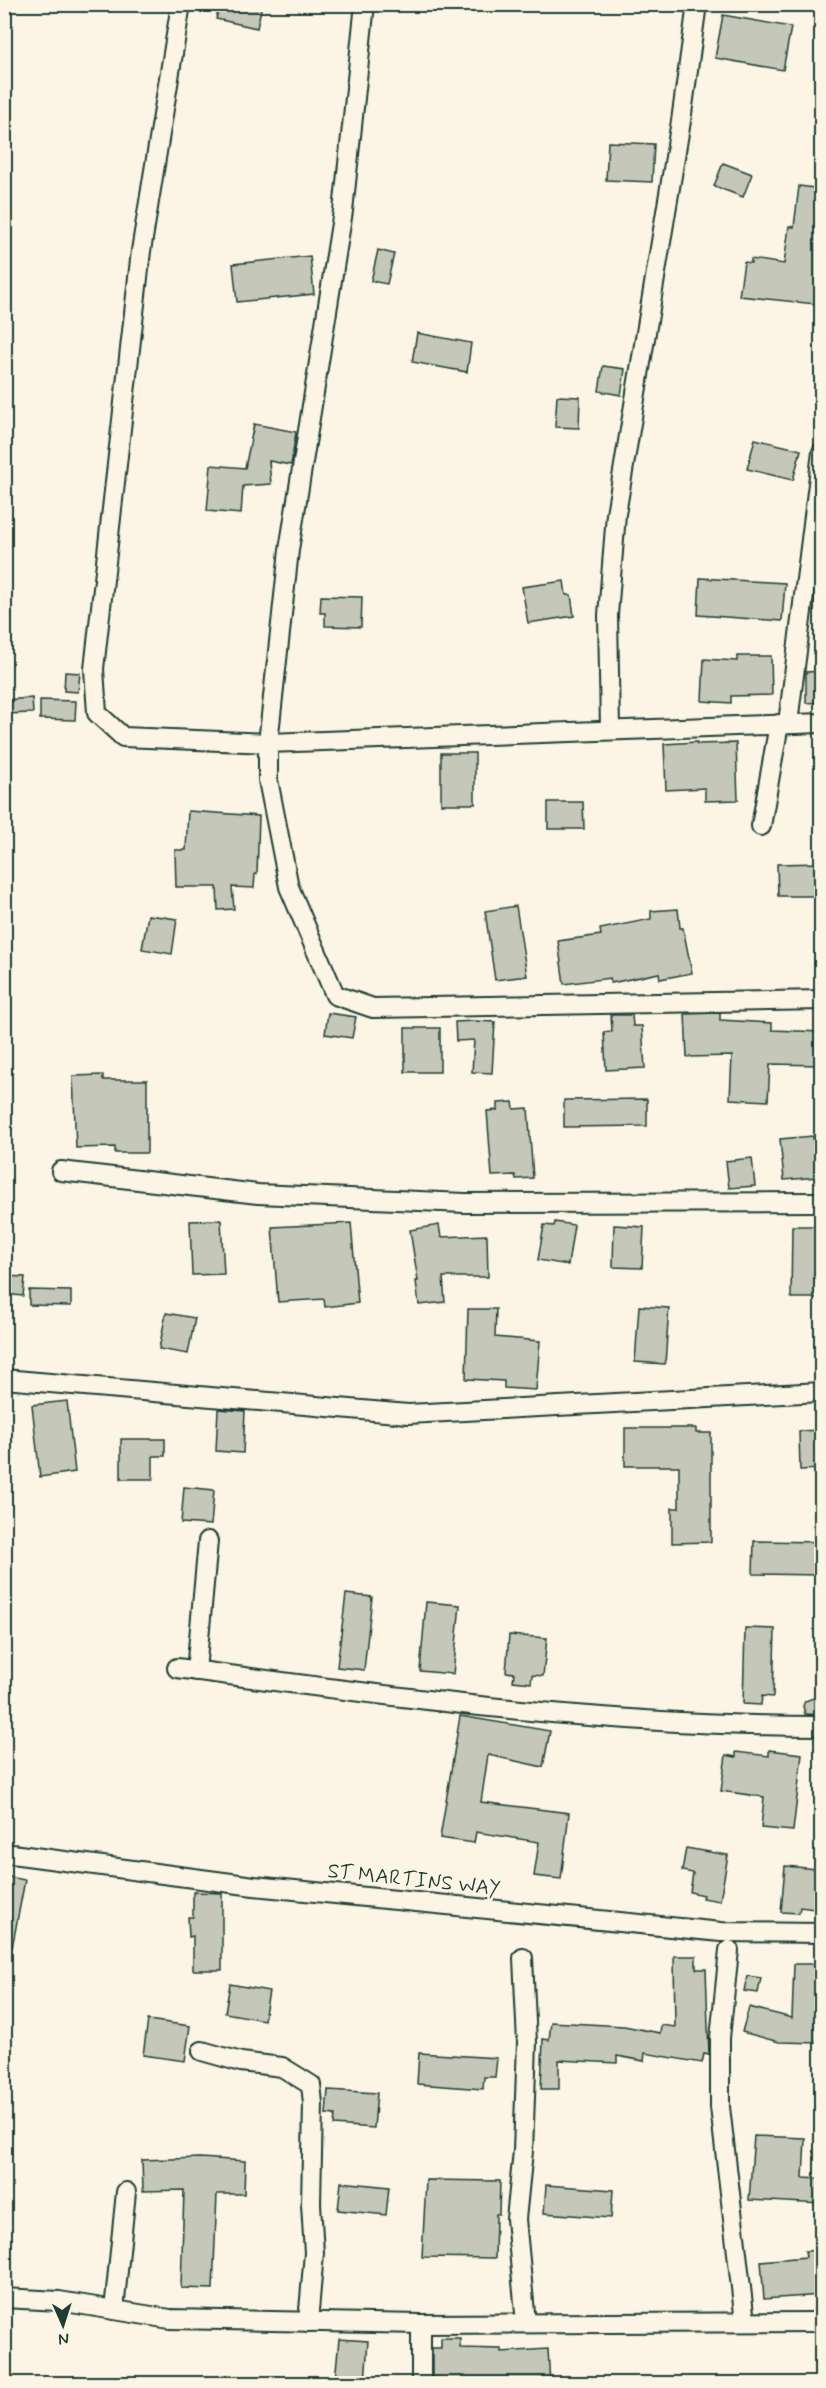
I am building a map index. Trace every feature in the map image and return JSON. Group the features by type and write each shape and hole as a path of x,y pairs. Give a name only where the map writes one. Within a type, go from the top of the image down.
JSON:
{"street":[{"path":"181,4 141,251 94,669 97,713 123,737 268,743 822,723"},
{"path":"365,4 343,211 289,550 268,743 268,780 289,887 335,995 373,1008 822,999"},
{"path":"610,730 608,615 616,514 681,121 697,4"},
{"path":"760,826 784,724 822,452"},
{"path":"61,1171 258,1194 465,1203 822,1202"},
{"path":"4,1378 408,1414 822,1392"},
{"path":"196,1671 208,1541"},
{"path":"177,1668 542,1713 768,1726 822,1726"},
{"name":"ST MARTINS WAY","path":"4,1853 254,1886 721,1932 822,1933"},
{"path":"729,1950 720,2038 720,2107 744,2322"},
{"path":"523,1958 527,2043 523,2151 516,2219 526,2323"},
{"path":"202,2051 241,2062 282,2067 311,2085 313,2103 311,2204 314,2253 308,2322"},
{"path":"114,2310 126,2192"},
{"path":"4,2298 59,2301 170,2319 421,2324 822,2322"},
{"path":"421,2324 421,2384"}],"building":[{"path":"220,4 262,4 257,28 216,19"},
{"path":"723,15 791,27 783,70 715,58"},
{"path":"608,142 654,144 652,182 606,180"},
{"path":"723,163 752,174 743,197 714,186"},
{"path":"799,186 822,189 822,262 816,304 739,296 744,262 751,263 751,259 784,264 789,226 794,227"},
{"path":"378,250 394,254 387,284 371,281"},
{"path":"310,256 314,294 237,302 233,264"},
{"path":"417,333 471,343 467,372 412,362"},
{"path":"603,366 625,369 621,395 599,391"},
{"path":"557,396 580,397 579,428 555,427"},
{"path":"254,424 296,432 291,465 269,461 271,484 243,486 241,514 207,511 211,465 245,468"},
{"path":"755,439 801,450 793,480 747,469"},
{"path":"700,578 785,583 782,621 698,615"},
{"path":"564,581 566,595 571,595 574,616 528,623 522,587"},
{"path":"321,596 362,597 361,627 325,626 325,613 320,613"},
{"path":"737,656 771,656 772,695 731,696 731,703 702,701 704,659 737,661"},
{"path":"822,671 822,702 806,703 806,672"},
{"path":"65,672 80,673 78,692 64,691"},
{"path":"32,698 33,713 4,714 4,700"},
{"path":"40,700 76,701 75,720 40,719"},
{"path":"697,742 697,744 736,743 738,800 705,801 705,788 666,790 664,744"},
{"path":"441,753 475,753 475,804 441,804"},
{"path":"548,802 583,802 584,829 548,829"},
{"path":"188,811 259,816 257,874 255,874 254,888 232,887 234,909 218,910 217,887 176,887 175,850 186,850"},
{"path":"822,863 822,896 778,896 777,864"},
{"path":"516,906 527,976 495,980 485,911"},
{"path":"678,909 680,928 683,928 692,973 660,979 659,973 611,983 610,978 564,984 558,941 601,935 600,929 651,919 651,911"},
{"path":"148,915 177,919 172,954 142,949"},
{"path":"328,1013 356,1017 352,1038 325,1034"},
{"path":"720,1013 720,1020 772,1023 772,1030 822,1032 822,1065 770,1064 768,1101 730,1099 732,1056 687,1057 685,1014"},
{"path":"611,1015 632,1015 633,1026 642,1026 645,1068 606,1070 604,1032 612,1031"},
{"path":"455,1022 495,1022 492,1073 472,1072 474,1040 456,1041"},
{"path":"405,1028 440,1028 440,1072 405,1072"},
{"path":"103,1075 103,1080 147,1080 147,1153 115,1153 115,1147 76,1148 73,1076"},
{"path":"647,1099 647,1126 564,1127 564,1100"},
{"path":"513,1102 514,1109 528,1108 533,1178 516,1179 515,1175 492,1176 487,1111 498,1110 498,1103"},
{"path":"813,1136 817,1177 784,1180 780,1139"},
{"path":"752,1158 755,1186 729,1188 726,1161"},
{"path":"221,1220 224,1274 192,1275 190,1221"},
{"path":"555,1222 574,1225 568,1265 538,1260 544,1225 554,1226"},
{"path":"351,1223 358,1303 325,1307 324,1299 278,1302 272,1227"},
{"path":"439,1225 441,1237 487,1235 488,1277 443,1277 445,1302 419,1305 416,1281 418,1281 410,1230"},
{"path":"614,1225 644,1227 642,1268 613,1267"},
{"path":"792,1226 822,1226 822,1298 791,1298"},
{"path":"4,1276 25,1277 23,1296 4,1294"},
{"path":"29,1290 71,1291 71,1306 29,1305"},
{"path":"639,1306 669,1308 665,1364 635,1362"},
{"path":"468,1309 496,1309 495,1337 540,1341 536,1390 504,1388 504,1381 466,1379"},
{"path":"166,1313 195,1318 188,1354 159,1349"},
{"path":"67,1401 75,1472 40,1477 32,1405"},
{"path":"218,1409 245,1411 243,1453 216,1451"},
{"path":"625,1428 696,1428 696,1433 711,1433 711,1542 672,1543 672,1508 679,1508 679,1466 625,1466"},
{"path":"822,1430 822,1469 800,1470 799,1431"},
{"path":"121,1439 165,1439 165,1456 153,1456 153,1479 121,1479"},
{"path":"184,1487 214,1490 211,1525 181,1523"},
{"path":"754,1541 822,1542 822,1575 753,1574"},
{"path":"346,1594 372,1597 364,1670 337,1667"},
{"path":"426,1602 460,1605 453,1674 420,1671"},
{"path":"745,1628 775,1629 773,1697 762,1696 761,1705 743,1704"},
{"path":"509,1635 547,1638 543,1676 532,1675 531,1683 513,1681 514,1673 506,1672"},
{"path":"816,1697 822,1700 822,1715 805,1714 803,1706 805,1701"},
{"path":"460,1716 550,1731 543,1767 488,1755 481,1802 569,1813 561,1879 534,1876 539,1842 476,1832 474,1843 440,1838"},
{"path":"769,1750 802,1754 793,1831 761,1828 764,1797 721,1791 726,1755 736,1757 736,1752 769,1756"},
{"path":"686,1848 728,1855 720,1901 702,1898 703,1895 690,1892 693,1873 682,1871"},
{"path":"785,1866 817,1869 814,1909 800,1907 799,1913 781,1912"},
{"path":"4,1876 25,1880 12,1948 4,1947"},
{"path":"193,1892 222,1893 222,1970 193,1970 193,1936 189,1937 188,1917 193,1917"},
{"path":"674,1956 696,1956 696,1969 706,1969 709,2055 704,2054 702,2063 645,2053 644,2061 617,2056 617,2063 559,2060 559,2089 541,2089 543,2039 549,2040 551,2022 624,2026 660,2033 661,2025 675,2027"},
{"path":"794,1964 822,1964 822,2043 779,2042 742,2032 749,2007 792,2018"},
{"path":"747,1976 761,1978 758,1993 744,1991"},
{"path":"230,1984 269,1991 264,2020 225,2013"},
{"path":"148,2020 190,2026 185,2061 143,2055"},
{"path":"419,2053 497,2058 495,2077 484,2077 483,2089 417,2084"},
{"path":"328,2090 377,2093 374,2128 334,2125 335,2115 326,2114"},
{"path":"754,2136 805,2138 803,2178 822,2179 822,2204 749,2200"},
{"path":"200,2158 245,2161 244,2194 217,2194 213,2289 181,2288 184,2190 143,2191 142,2160"},
{"path":"426,2180 500,2181 499,2214 496,2214 495,2258 422,2257"},
{"path":"341,2182 389,2187 386,2215 338,2210"},
{"path":"546,2185 613,2190 611,2218 544,2213"},
{"path":"822,2250 822,2295 764,2299 761,2261 806,2257 805,2251"},
{"path":"441,2338 460,2338 460,2348 501,2349 501,2352 548,2349 550,2384 432,2384 432,2348 441,2348"},
{"path":"339,2339 368,2341 365,2382 335,2380"}]}
